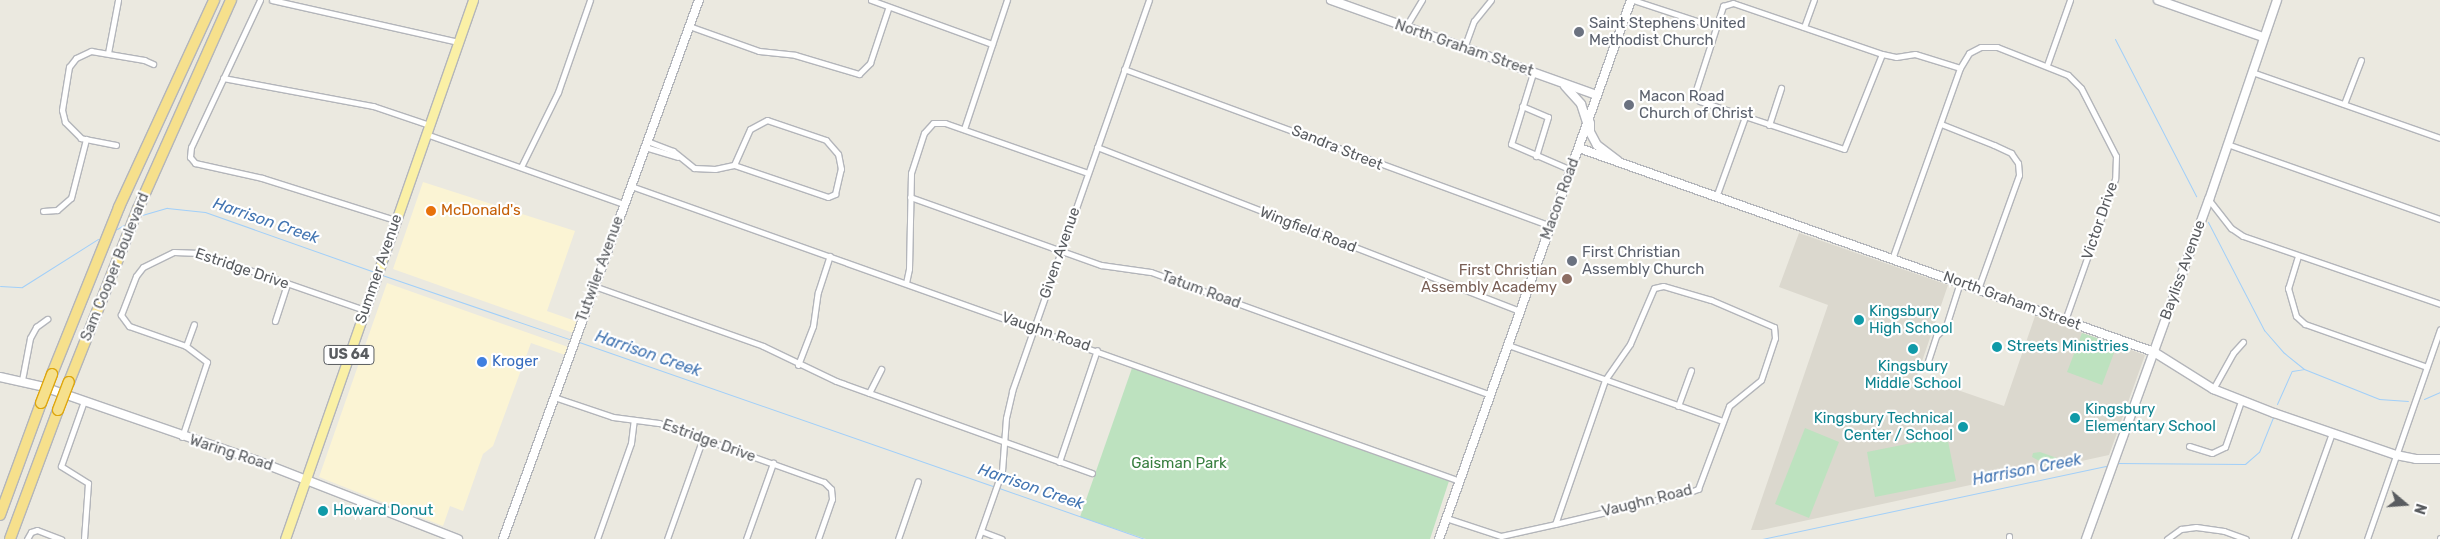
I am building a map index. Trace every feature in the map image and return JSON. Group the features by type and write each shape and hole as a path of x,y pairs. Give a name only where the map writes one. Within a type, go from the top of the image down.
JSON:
{"highway":[{"name":"Sam Cooper Boulevard","path":"0,515 52,374 115,216 213,1"},
{"name":"Sam Cooper Boulevard","path":"10,539 58,410 138,209 229,3"}],"main road":[{"name":"Summer Avenue","path":"285,539 375,283 395,220 474,0"},
{"name":"Tutwiler Avenue","path":"502,539 699,0"},
{"name":"North Graham Street","path":"1331,0 1597,96"},
{"name":"Macon Road","path":"1438,539 1632,0"},
{"path":"2158,0 2263,37"},
{"name":"Bayliss Avenue","path":"2086,539 2208,200 2277,0"},
{"path":"1562,83 1581,104 1587,124"},
{"path":"1590,115 1594,140 1620,163"},
{"name":"North Graham Street","path":"1579,148 2154,352 2213,389 2241,401 2396,455 2416,459 2440,459"},
{"name":"Waring Road","path":"0,378 22,380 182,437 306,478 458,539"}],"street":[{"path":"108,53 118,0"},
{"path":"260,0 191,147 190,157 195,163 262,178 395,220"},
{"path":"272,0 459,42"},
{"path":"521,167 558,92 590,0"},
{"path":"870,0 888,9 992,44"},
{"path":"964,129 1007,0"},
{"name":"Given Avenue","path":"978,539 999,480 1009,399 1149,0"},
{"path":"1405,28 1422,0"},
{"path":"1464,48 1474,21 1491,0"},
{"path":"1632,0 1715,27"},
{"path":"1804,27 1814,0"},
{"path":"2047,65 2070,0"},
{"path":"1882,54 1844,149 1696,100 1695,86 1723,6 1732,3 1882,54 1896,57 1915,54 1960,68 1892,260"},
{"path":"689,26 759,51 795,55 859,74 870,63 888,9"},
{"name":"Victor Drive","path":"1960,68 1969,53 1982,47 1996,47 2047,65 2068,75 2081,88 2116,156 2115,179 2065,320"},
{"path":"116,145 86,139 74,134 64,122 62,110 69,67 76,58 91,51 154,64"},
{"path":"2344,104 2360,60"},
{"name":"Sandra Street","path":"1124,69 1550,226"},
{"path":"1533,72 1511,144 1571,170"},
{"path":"2252,72 2440,138"},
{"path":"223,78 373,106 521,167 624,204"},
{"path":"1769,124 1781,88"},
{"path":"1522,106 1548,117 1536,156"},
{"path":"1716,197 1745,117"},
{"path":"646,144 671,150 699,170 734,165 823,196 832,196 836,190 841,170 838,154 823,138 786,124 767,120 754,124 734,165"},
{"path":"906,283 910,260 912,169 930,125 942,122 1088,173"},
{"path":"1941,124 2011,153 2018,163 2019,175 1978,289"},
{"path":"43,210 57,210 72,198 86,139"},
{"path":"2227,144 2440,219"},
{"name":"Wingfield Road","path":"1097,147 1520,311"},
{"name":"Vaughn Road","path":"631,186 1097,350 1460,481"},
{"name":"Tatum Road","path":"910,197 1104,266 1151,272 1490,395"},
{"path":"2208,200 2237,232 2298,256 2440,304"},
{"name":"Estridge Drive","path":"186,346 129,326 121,315 136,276 143,267 174,252 200,253 365,310"},
{"path":"798,365 813,326 818,292 830,256"},
{"path":"2298,256 2288,288 2296,316 2305,324 2427,367"},
{"path":"1927,364 1936,336 1946,326 1960,282"},
{"path":"275,321 287,284"},
{"path":"594,286 763,346 798,365 836,381 1092,473"},
{"name":"Vaughn Road","path":"1446,518 1501,536 1698,489 1728,406 1761,380 1775,338 1774,327 1711,300 1663,286 1654,288 1630,344 1605,380"},
{"path":"22,380 30,338 36,327 47,319"},
{"path":"182,437 207,362 186,346 194,324"},
{"path":"2366,539 2440,329"},
{"path":"2213,389 2233,353 2242,342"},
{"path":"1508,345 1722,421"},
{"path":"1059,462 1097,350"},
{"path":"869,393 881,369"},
{"path":"1678,406 1692,370"},
{"path":"1555,524 1605,380"},
{"name":"Estridge Drive","path":"554,397 606,415 656,422 820,480 831,489 831,502 818,539"},
{"path":"2189,446 2212,453 2225,447 2241,401"},
{"path":"84,402 61,466 88,482 84,539"},
{"path":"597,539 631,443 634,420"},
{"path":"2294,539 2332,433"},
{"path":"667,539 703,438"},
{"path":"746,539 773,464"},
{"path":"898,539 918,481"},
{"path":"2167,539 2181,529 2213,528 2246,539"},
{"path":"27,538 37,530 61,539"},
{"path":"981,531 1002,539"}],"shaded area":[{"path":"423,182 575,231 547,311 581,323 576,334 393,269"},
{"path":"1799,233 1948,285 1917,376 2004,406 2035,316 2145,355 2109,455 1762,530 1751,530 1828,305 1779,287"},
{"path":"387,283 571,348 568,356 531,343 493,446 483,454 463,511 450,506 443,526 319,477"}],"green space":[{"path":"2082,333 2117,345 2102,385 2067,372"},
{"name":"Gaisman Park","path":"1132,368 1449,481 1430,539 1146,539 1080,517"},
{"path":"1805,428 1839,442 1809,518 1775,504"},
{"path":"1947,436 1956,481 1875,497 1867,452"},
{"path":"2040,452 2057,458 2053,468 2032,457 2033,453"}],"waterway":[{"path":"2115,39 2196,196"},
{"name":"Harrison Creek","path":"142,215 167,208 205,212 374,272"},
{"path":"2208,222 2264,330 2283,352 2304,369"},
{"name":"Harrison Creek","path":"117,229 124,225"},
{"name":"Harrison Creek","path":"0,286 22,287 98,239"},
{"name":"Harrison Creek","path":"382,275 572,340"},
{"name":"Harrison Creek","path":"579,342 995,487"},
{"name":"Harrison Creek","path":"2277,404 2292,371 2304,369 2379,399 2408,401"},
{"name":"Harrison Creek","path":"2424,399 2440,392"},
{"name":"Harrison Creek","path":"2117,463 2245,464 2259,452 2273,417"},
{"name":"Harrison Creek","path":"1762,539 2109,465"},
{"name":"Harrison Creek","path":"999,488 1145,539"}],"place":[{"name":"Saint Stephens United Methodist Church","path":"1579,32"},
{"name":"Macon Road Church of Christ","path":"1629,105"},
{"name":"McDonald's","path":"431,211"},
{"name":"First Christian Assembly Church","path":"1572,261"},
{"name":"First Christian Assembly Academy","path":"1567,279"},
{"name":"Kingsbury High School","path":"1859,320"},
{"name":"Streets Ministries","path":"1997,347"},
{"name":"Kingsbury Middle School","path":"1913,349"},
{"name":"Kroger","path":"482,362"},
{"name":"Kingsbury Elementary School","path":"2075,418"},
{"name":"Kingsbury Technical Center / School","path":"1963,427"},
{"name":"Howard Donut","path":"323,511"}]}
